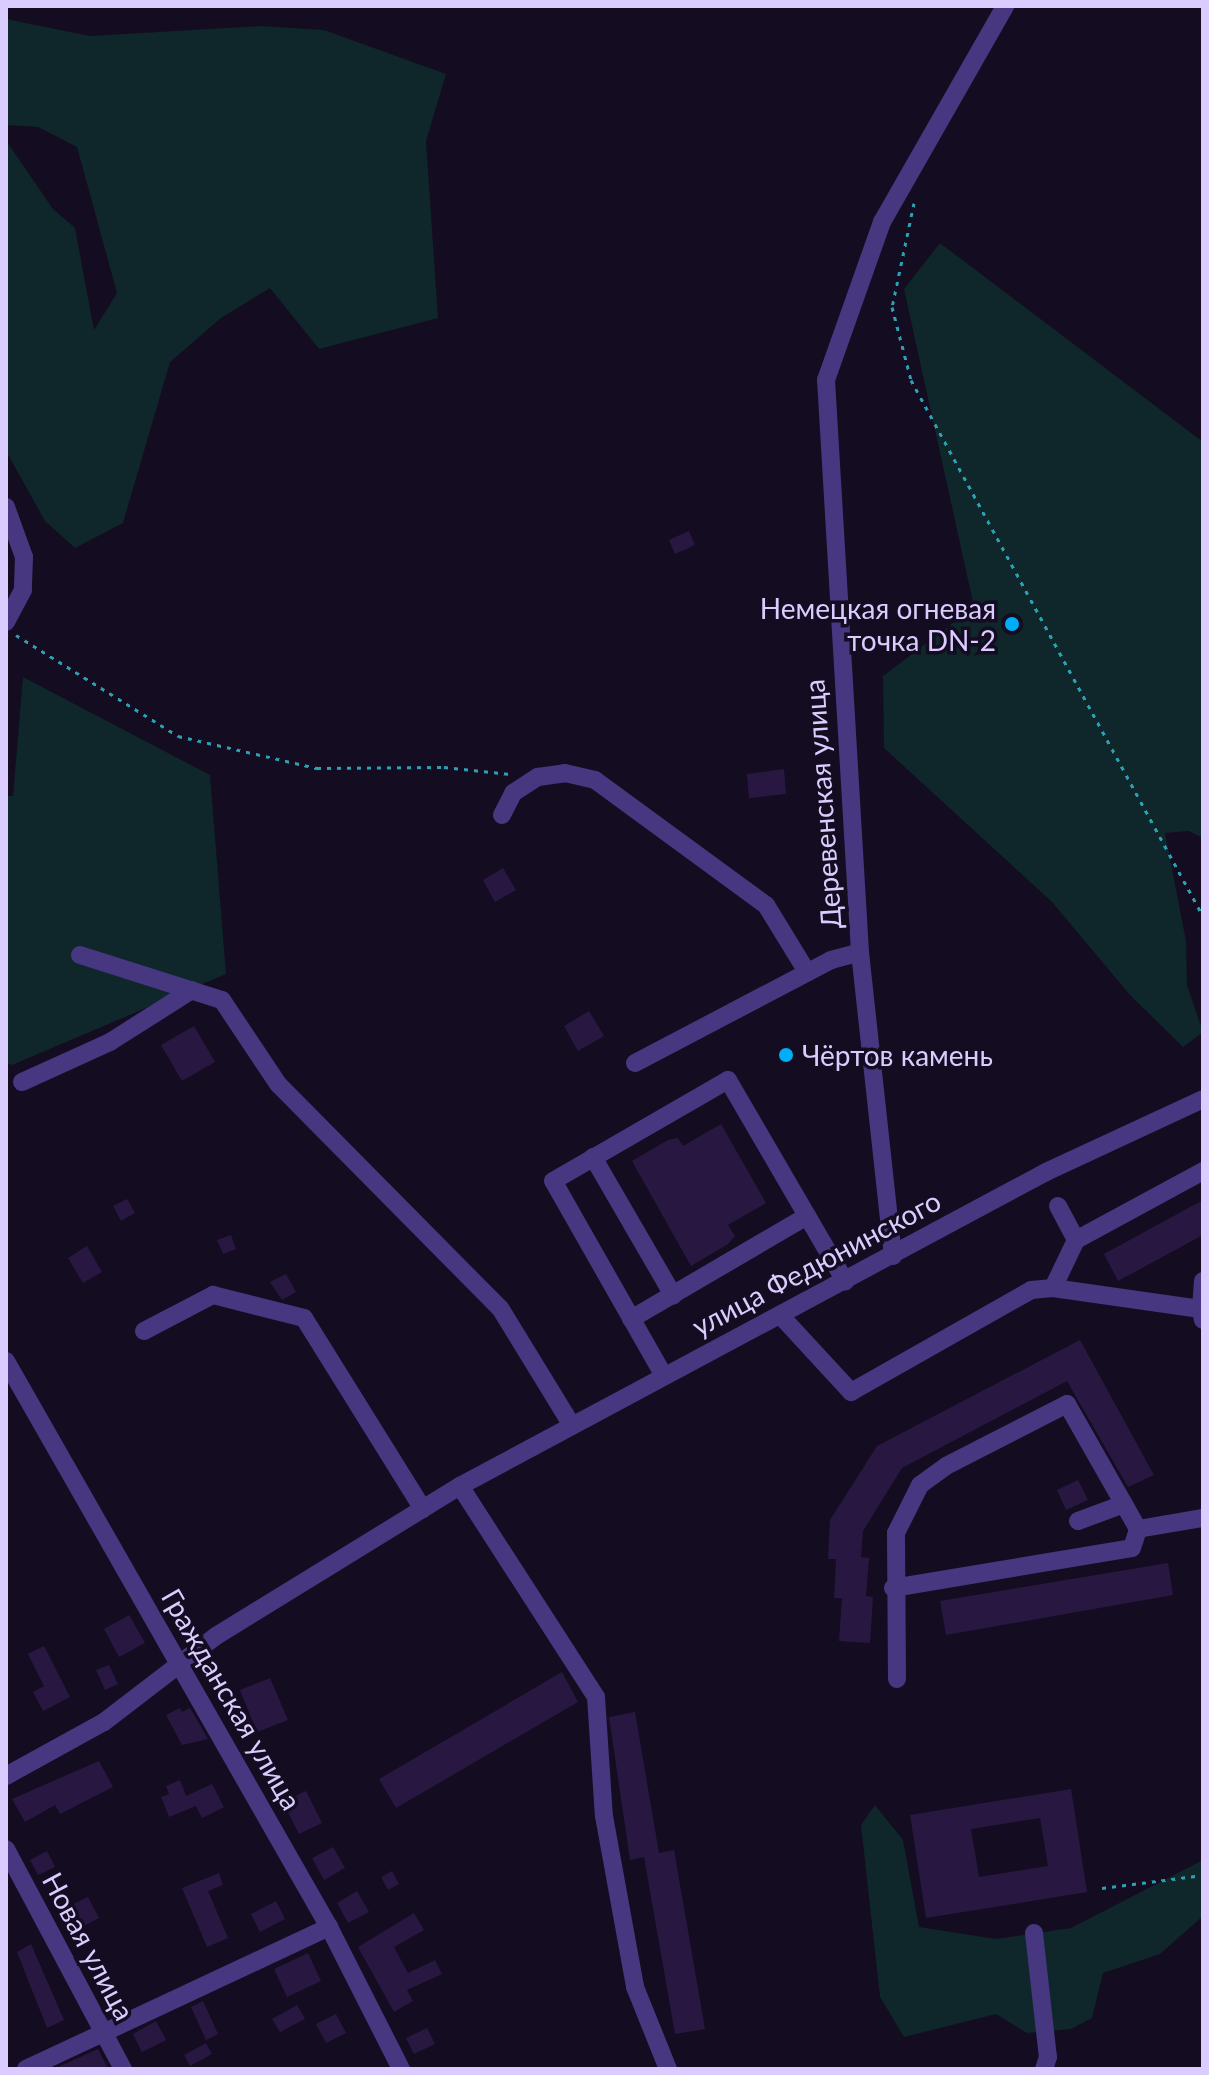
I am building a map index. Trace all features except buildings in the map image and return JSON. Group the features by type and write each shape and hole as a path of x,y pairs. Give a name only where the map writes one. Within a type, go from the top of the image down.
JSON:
{"street":[{"name":"Деревенская улица","path":"893,1256 860,952 826,380 882,222 1005,6"},
{"path":"6,507 24,557 23,590 6,622"},
{"path":"502,815 513,793 538,777 565,773 607,789 766,905 807,972"},
{"path":"635,1063 807,972 860,952"},
{"path":"80,955 222,1000 278,1084 500,1308 571,1424"},
{"path":"22,1082 110,1042 192,990"},
{"path":"664,1376 553,1181 728,1080 845,1281"},
{"name":"улица Федюнинского","path":"6,1776 104,1722 180,1663 297,1583 460,1486 1046,1172 1203,1099"},
{"path":"593,1157 673,1295"},
{"path":"1053,1288 1076,1240 1203,1171"},
{"path":"1058,1206 1076,1240"},
{"path":"631,1319 807,1216"},
{"path":"780,1315 851,1392 1031,1290 1053,1288 1202,1314 1203,1281"},
{"path":"144,1331 213,1295 304,1318 423,1509"},
{"name":"Гражданская улица","path":"6,1361 329,1927 401,2069"},
{"path":"893,1588 1132,1548 1138,1529 1067,1404 946,1466 920,1485 896,1533 893,1588 897,1679"},
{"path":"460,1486 596,1697 604,1816 635,1987 668,2069"},
{"path":"1078,1521 1124,1504"},
{"path":"1138,1529 1203,1518"},
{"name":"Новая улица","path":"6,1849 123,2069"},
{"path":"26,2069 329,1927"},
{"path":"1034,1933 1048,2057 1044,2069"}],"path":[{"path":"916,192 892,307 911,380 1203,916"},
{"path":"6,629 178,736 317,768 444,767 538,777"},
{"path":"1102,1888 1203,1875"}],"green space":[{"path":"6,19 90,36 261,26 324,30 446,74 426,141 438,318 319,349 270,288 221,318 170,362 123,523 75,548 45,521 6,451 7,142 53,209 75,228 94,330 117,293 77,147 38,127 6,125"},
{"path":"940,243 1203,442 1203,838 1189,831 1165,833 1186,941 1187,985 1203,1032 1183,1047 1130,995 1052,902 884,748 883,676 974,607 904,289"},
{"path":"23,677 210,775 226,974 12,1065 6,1063 6,796 13,796"},
{"path":"875,1805 903,1840 919,1927 996,1939 1071,1928 1203,1860 1203,1916 1160,1954 1103,1973 1092,2018 1071,2029 1027,2033 996,2014 904,2037 880,1997 861,1825"}],"place":[{"name":"Немецкая огневая точка DN-2","path":"1012,624"},
{"name":"Чёртов камень","path":"786,1055"}]}
